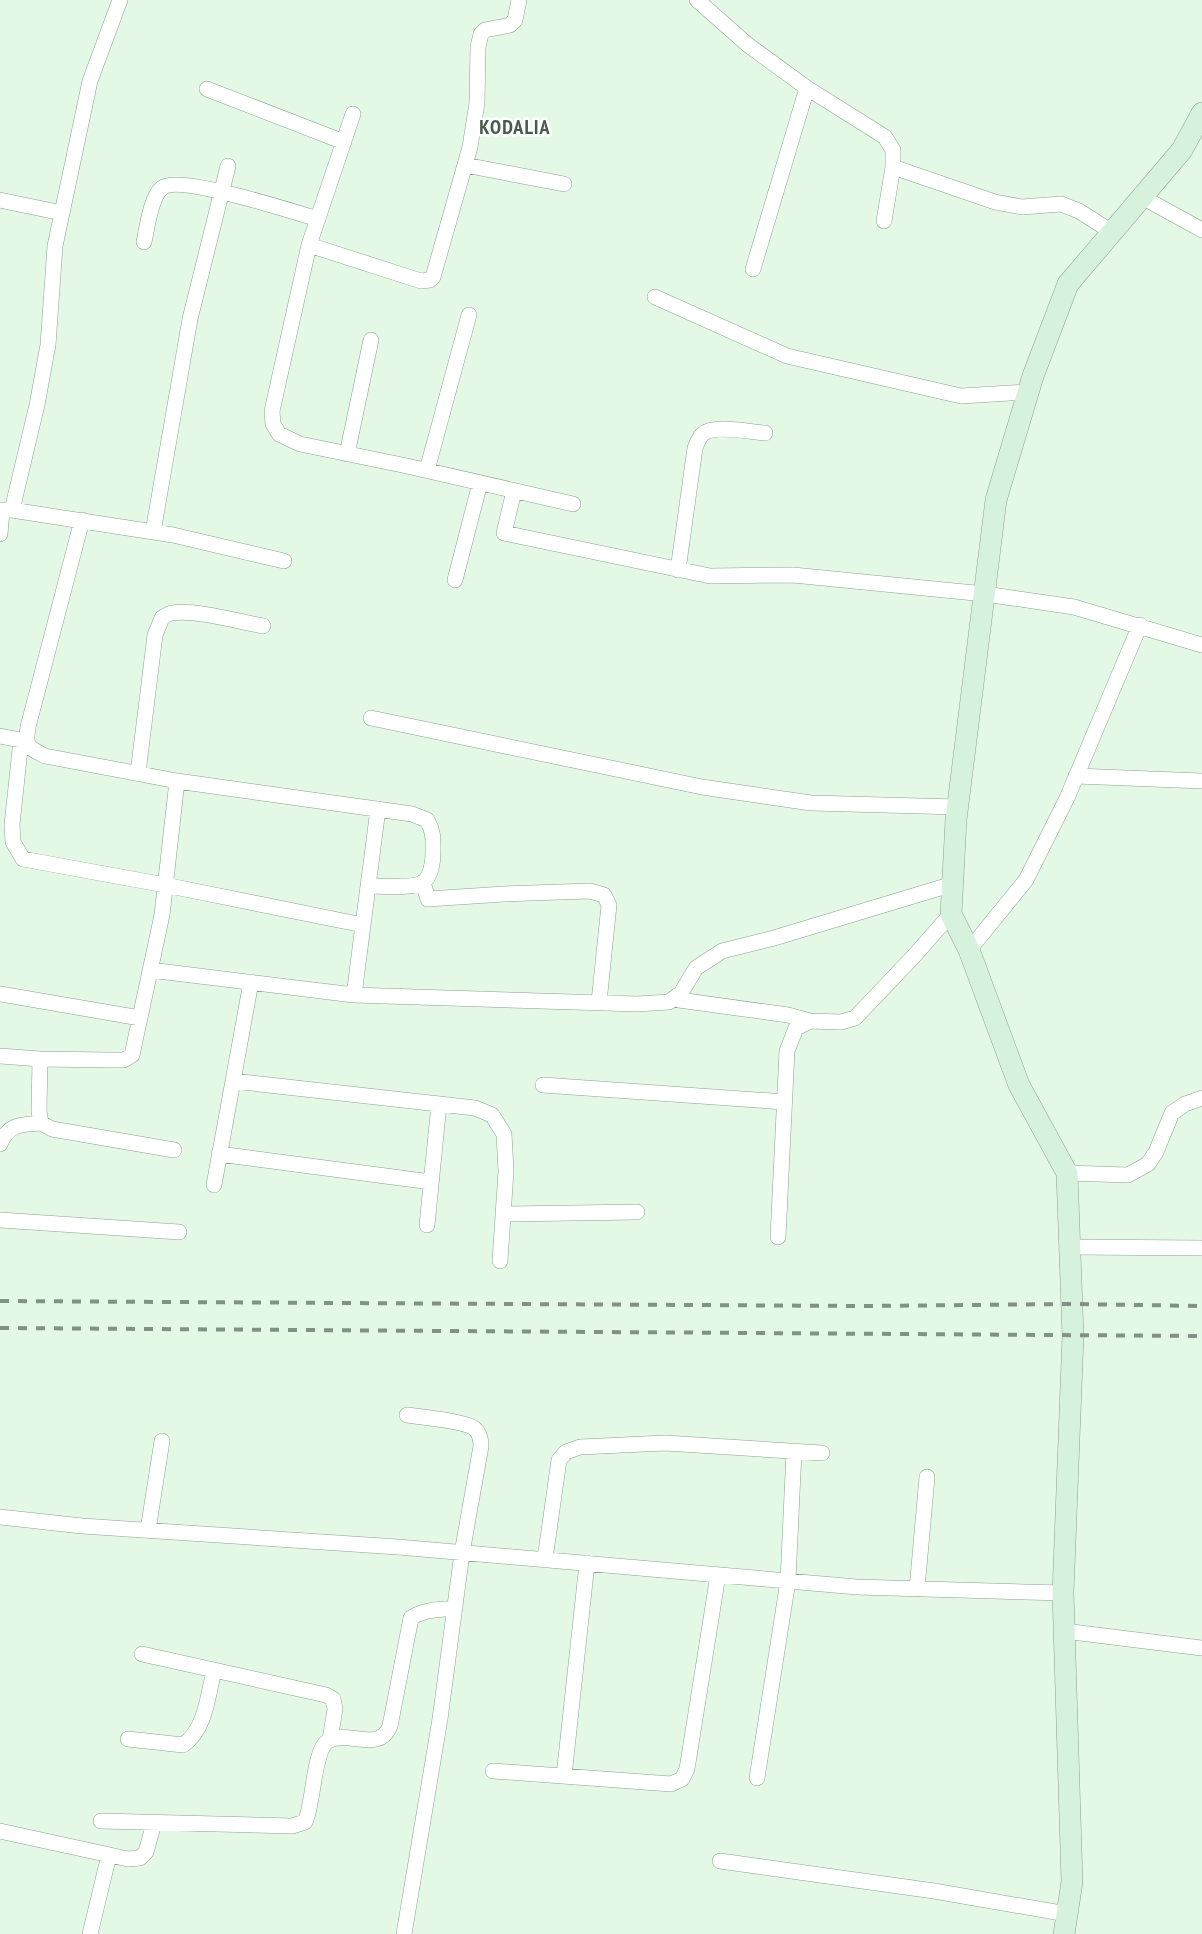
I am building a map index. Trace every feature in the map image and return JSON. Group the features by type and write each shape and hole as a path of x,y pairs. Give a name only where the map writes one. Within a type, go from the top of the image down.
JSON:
{"main road":[{"path":"1065,1924 1072,1882 1063,1593 1073,1336 1066,1173 1019,1085 969,950 951,914 958,807 996,500 1028,392 1068,284 1182,150 1202,113"}],"street":[{"path":"0,534 5,510 37,405 48,345 55,246 90,81 120,0"},
{"path":"309,245 422,281 430,280 434,277 470,147 477,103 478,47 481,34 486,30 510,25 515,20 519,0"},
{"path":"704,3 748,45 807,88 885,137 893,150 893,167 884,221"},
{"path":"753,269 807,88"},
{"path":"207,89 344,142"},
{"path":"353,114 309,245 272,411 273,424 279,434 300,444 427,470 573,504"},
{"path":"465,165 564,184"},
{"path":"153,532 190,319 228,166"},
{"path":"893,167 995,202 1022,207 1061,204 1079,211 1112,232"},
{"path":"144,242 155,197 162,187 171,184 187,185 221,192 318,219"},
{"path":"1142,197 1202,230"},
{"path":"0,200 62,213"},
{"path":"655,298 788,356 961,396 1028,392"},
{"path":"427,470 469,315"},
{"path":"347,454 371,340"},
{"path":"678,570 695,448 702,434 710,430 723,429 765,433"},
{"path":"455,580 480,483"},
{"path":"514,491 504,533 710,576 793,575 984,594 1074,607 1140,625 1202,645"},
{"path":"5,510 153,532 284,560"},
{"path":"82,520 23,741 12,825 13,842 23,859 165,885 363,925"},
{"path":"138,773 155,635 162,618 171,613 181,612 220,617 263,626"},
{"path":"969,950 1026,880 1076,776 1140,625"},
{"path":"371,718 702,787 811,803 958,807"},
{"path":"0,736 23,741 29,747 45,756 177,781 412,814 427,820 432,830 433,861 428,876 423,883 411,886 368,886"},
{"path":"1076,776 1202,782"},
{"path":"0,1056 40,1059 124,1060 132,1055 162,915 177,781"},
{"path":"354,995 378,810"},
{"path":"423,883 428,899 590,891 604,895 609,905 598,1002"},
{"path":"676,998 696,968 722,952 953,884"},
{"path":"150,970 354,995 637,1004 676,998 810,1021 841,1022 855,1018 951,914"},
{"path":"214,1185 251,982"},
{"path":"0,994 140,1018"},
{"path":"778,1237 787,1051 796,1028 810,1021"},
{"path":"40,1059 39,1111 41,1122"},
{"path":"233,1081 475,1108 492,1115 504,1134 506,1171 500,1261"},
{"path":"543,1085 785,1102"},
{"path":"1066,1173 1128,1175 1148,1164 1156,1152 1172,1113 1185,1104 1202,1098"},
{"path":"427,1225 439,1104"},
{"path":"0,1144 4,1134 13,1126 41,1122 52,1129 174,1150"},
{"path":"219,1154 431,1182"},
{"path":"503,1214 636,1212"},
{"path":"0,1220 179,1232"},
{"path":"1070,1247 1202,1248"},
{"path":"404,1934 440,1720 462,1554 481,1446 481,1437 473,1428 456,1423 407,1415"},
{"path":"148,1530 162,1441"},
{"path":"545,1559 559,1460 566,1452 580,1447 665,1443 822,1453"},
{"path":"757,1778 788,1581 794,1451"},
{"path":"917,1589 927,1476"},
{"path":"0,1517 148,1530 545,1559 857,1587 1063,1593"},
{"path":"564,1776 587,1563"},
{"path":"493,1772 671,1784 682,1779 687,1769 718,1575"},
{"path":"101,1821 292,1826 305,1822 309,1814 322,1746 330,1740 343,1738 380,1739 387,1735 411,1618 418,1613 455,1608"},
{"path":"1064,1631 1202,1648"},
{"path":"142,1654 326,1695 333,1700 335,1709 330,1740"},
{"path":"128,1739 183,1745 190,1740 199,1729 214,1670"},
{"path":"0,1831 128,1859 140,1858 146,1852 154,1823"},
{"path":"90,1934 109,1855"},
{"path":"720,1861 934,1891 1065,1924"}],"railway":[{"path":"0,1301 1202,1306"},
{"path":"0,1328 1202,1336"}],"district":[{"name":"KODALIA","path":"515,127"}]}
